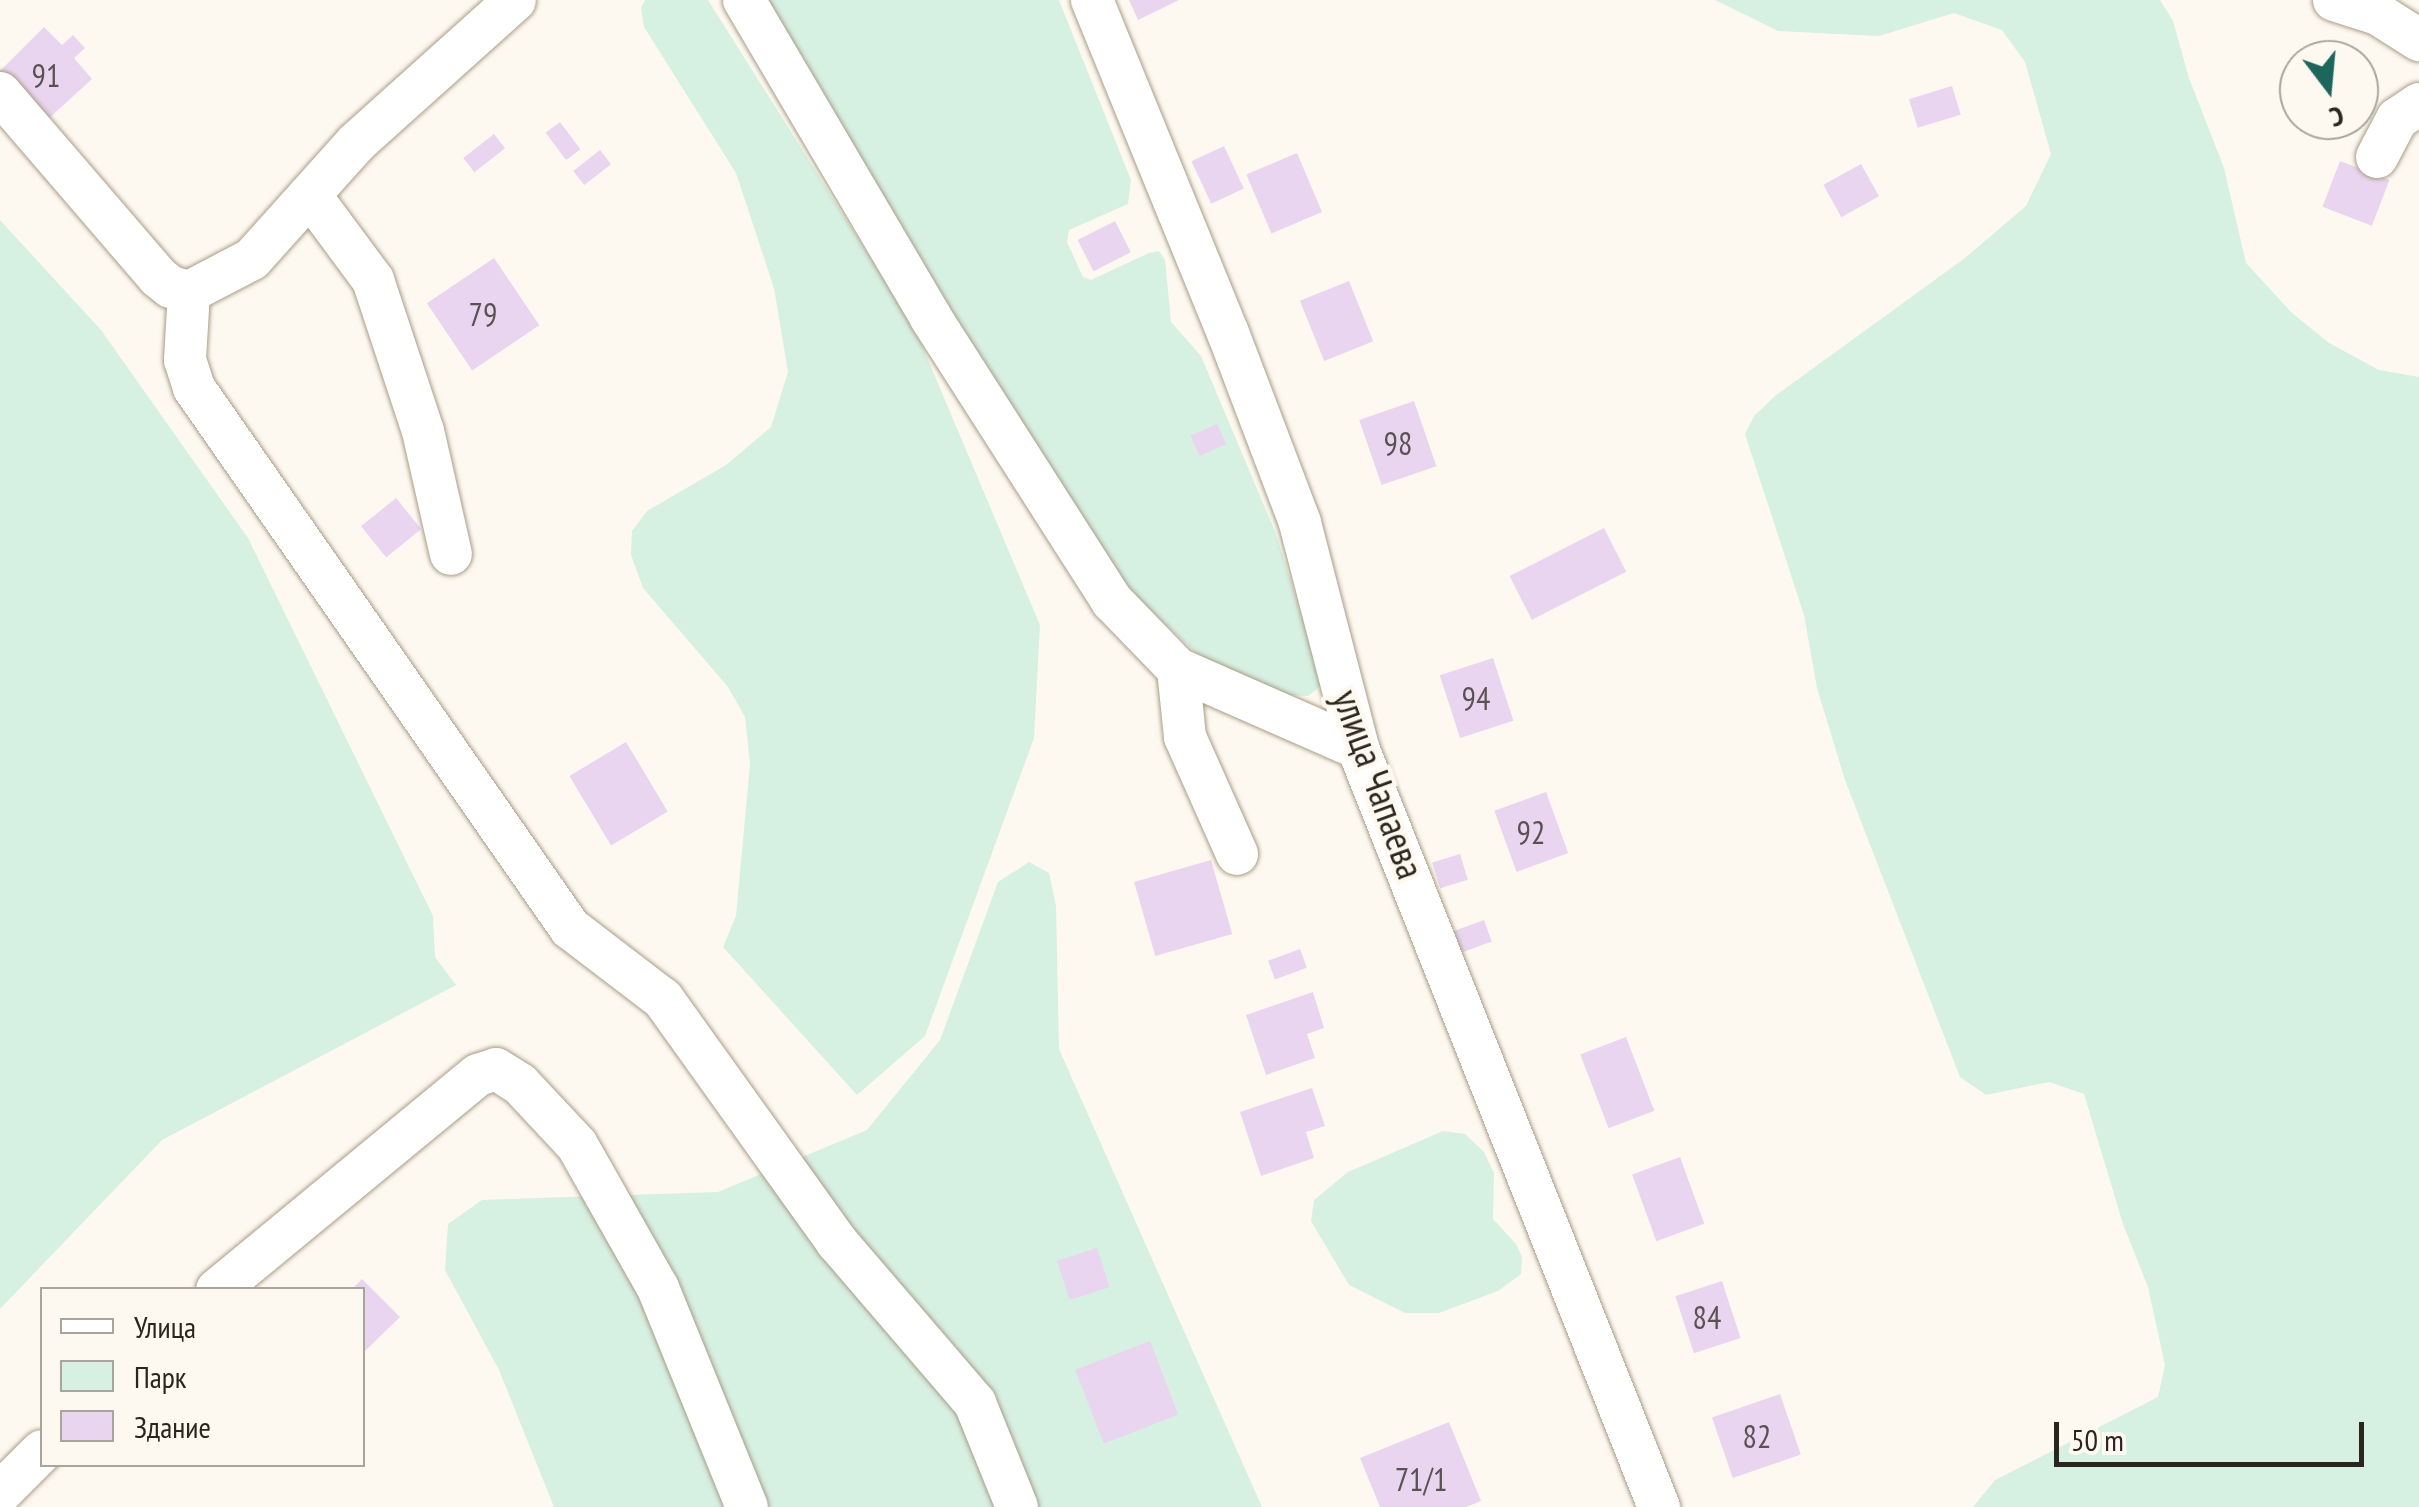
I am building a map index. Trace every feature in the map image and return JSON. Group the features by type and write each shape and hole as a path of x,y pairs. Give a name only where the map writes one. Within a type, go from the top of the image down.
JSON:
{"street":[{"path":"0,93 158,277 172,288 189,292 252,259 368,132 515,0"},
{"path":"744,0 930,318 1112,602 1178,670 1358,748"},
{"name":"улица Чапаева","path":"1092,0 1228,333 1300,522 1358,748 1660,1507"},
{"path":"2334,0 2375,7 2419,40"},
{"path":"2377,156 2397,119 2419,104"},
{"path":"310,195 373,280 424,432 451,554"},
{"path":"189,292 185,360 194,388 570,928 663,999 837,1242 975,1403 1017,1507"},
{"path":"1178,670 1184,737 1237,854"},
{"path":"221,1287 478,1075 496,1069 520,1084 577,1144 658,1288 748,1507"},
{"path":"0,1492 40,1453"}],"green space":[{"path":"645,0 708,0 915,329 1040,625 1034,738 925,1036 857,1095 723,947 736,916 750,764 745,717 728,687 643,588 631,555 632,531 647,511 726,465 771,427 788,372 774,288 736,173 644,27 641,8"},
{"path":"764,0 1059,0 1131,180 1128,204 1069,230 1067,242 1083,277 1091,280 1149,253 1159,251 1165,260 1171,322 1201,356 1276,534 1323,684 1308,696 1289,695 1206,662 1127,588 948,309"},
{"path":"1715,0 2160,0 2173,21 2189,78 2224,168 2246,263 2292,313 2329,343 2379,370 2419,377 2419,1507 1973,1507 1995,1480 2158,1397 2165,1365 2148,1287 2123,1224 2084,1094 2049,1082 1986,1095 1960,1077 1845,780 1817,688 1804,615 1745,434 1754,416 1775,396 1965,258 2026,206 2051,154 2025,62 2002,30 1954,13 1879,36 1778,31"},
{"path":"0,220 101,330 248,538 433,916 435,957 456,985 162,1140 0,1309"},
{"path":"1029,862 1049,873 1056,906 1059,1049 1262,1507 554,1507 499,1370 445,1270 448,1224 482,1200 718,1192 867,1130 940,1040 998,882"},
{"path":"1443,1131 1465,1134 1484,1152 1494,1173 1493,1219 1516,1244 1522,1257 1521,1274 1498,1291 1439,1313 1405,1313 1349,1285 1311,1221 1314,1200 1348,1172"}],"building":[{"path":"1129,0 1179,0 1138,20"},
{"path":"44,27 62,45 73,35 85,48 74,58 92,79 46,121 0,71"},
{"path":"1952,86 1961,115 1918,128 1909,99"},
{"path":"560,122 580,149 566,160 546,133"},
{"path":"494,134 505,148 474,172 463,158"},
{"path":"1224,146 1244,189 1211,204 1191,161"},
{"path":"600,150 611,164 584,185 573,171"},
{"path":"1297,153 1322,212 1271,233 1246,174"},
{"path":"2340,161 2389,180 2372,226 2322,207"},
{"path":"1861,164 1879,196 1841,217 1823,185"},
{"path":"1115,221 1131,252 1093,271 1078,240"},
{"path":"494,258 539,325 472,370 427,303"},
{"path":"1349,281 1373,341 1324,361 1300,301"},
{"path":"1414,401 1436,466 1382,485 1359,420"},
{"path":"1217,424 1226,444 1199,456 1191,436"},
{"path":"396,498 421,529 386,557 361,526"},
{"path":"1604,528 1626,572 1532,620 1510,576"},
{"path":"1493,658 1513,721 1460,738 1440,675"},
{"path":"626,742 668,811 611,845 569,776"},
{"path":"1546,792 1568,853 1517,872 1494,811"},
{"path":"1460,854 1468,880 1440,888 1432,862"},
{"path":"1211,860 1232,934 1155,956 1134,882"},
{"path":"1484,920 1492,942 1462,953 1454,931"},
{"path":"1300,949 1307,968 1275,979 1268,961"},
{"path":"1313,992 1324,1028 1307,1034 1315,1058 1266,1075 1246,1015"},
{"path":"1626,1037 1654,1111 1609,1128 1580,1055"},
{"path":"1312,1088 1325,1126 1306,1132 1314,1158 1261,1176 1240,1112"},
{"path":"1680,1157 1704,1224 1656,1241 1632,1174"},
{"path":"1097,1248 1110,1287 1070,1300 1057,1261"},
{"path":"362,1279 400,1317 365,1351 365,1287 354,1287"},
{"path":"1722,1281 1741,1338 1694,1353 1675,1296"},
{"path":"1150,1341 1178,1415 1104,1443 1075,1370"},
{"path":"1780,1394 1801,1455 1733,1478 1712,1417"},
{"path":"1449,1422 1481,1501 1466,1507 1380,1507 1360,1458"}]}
